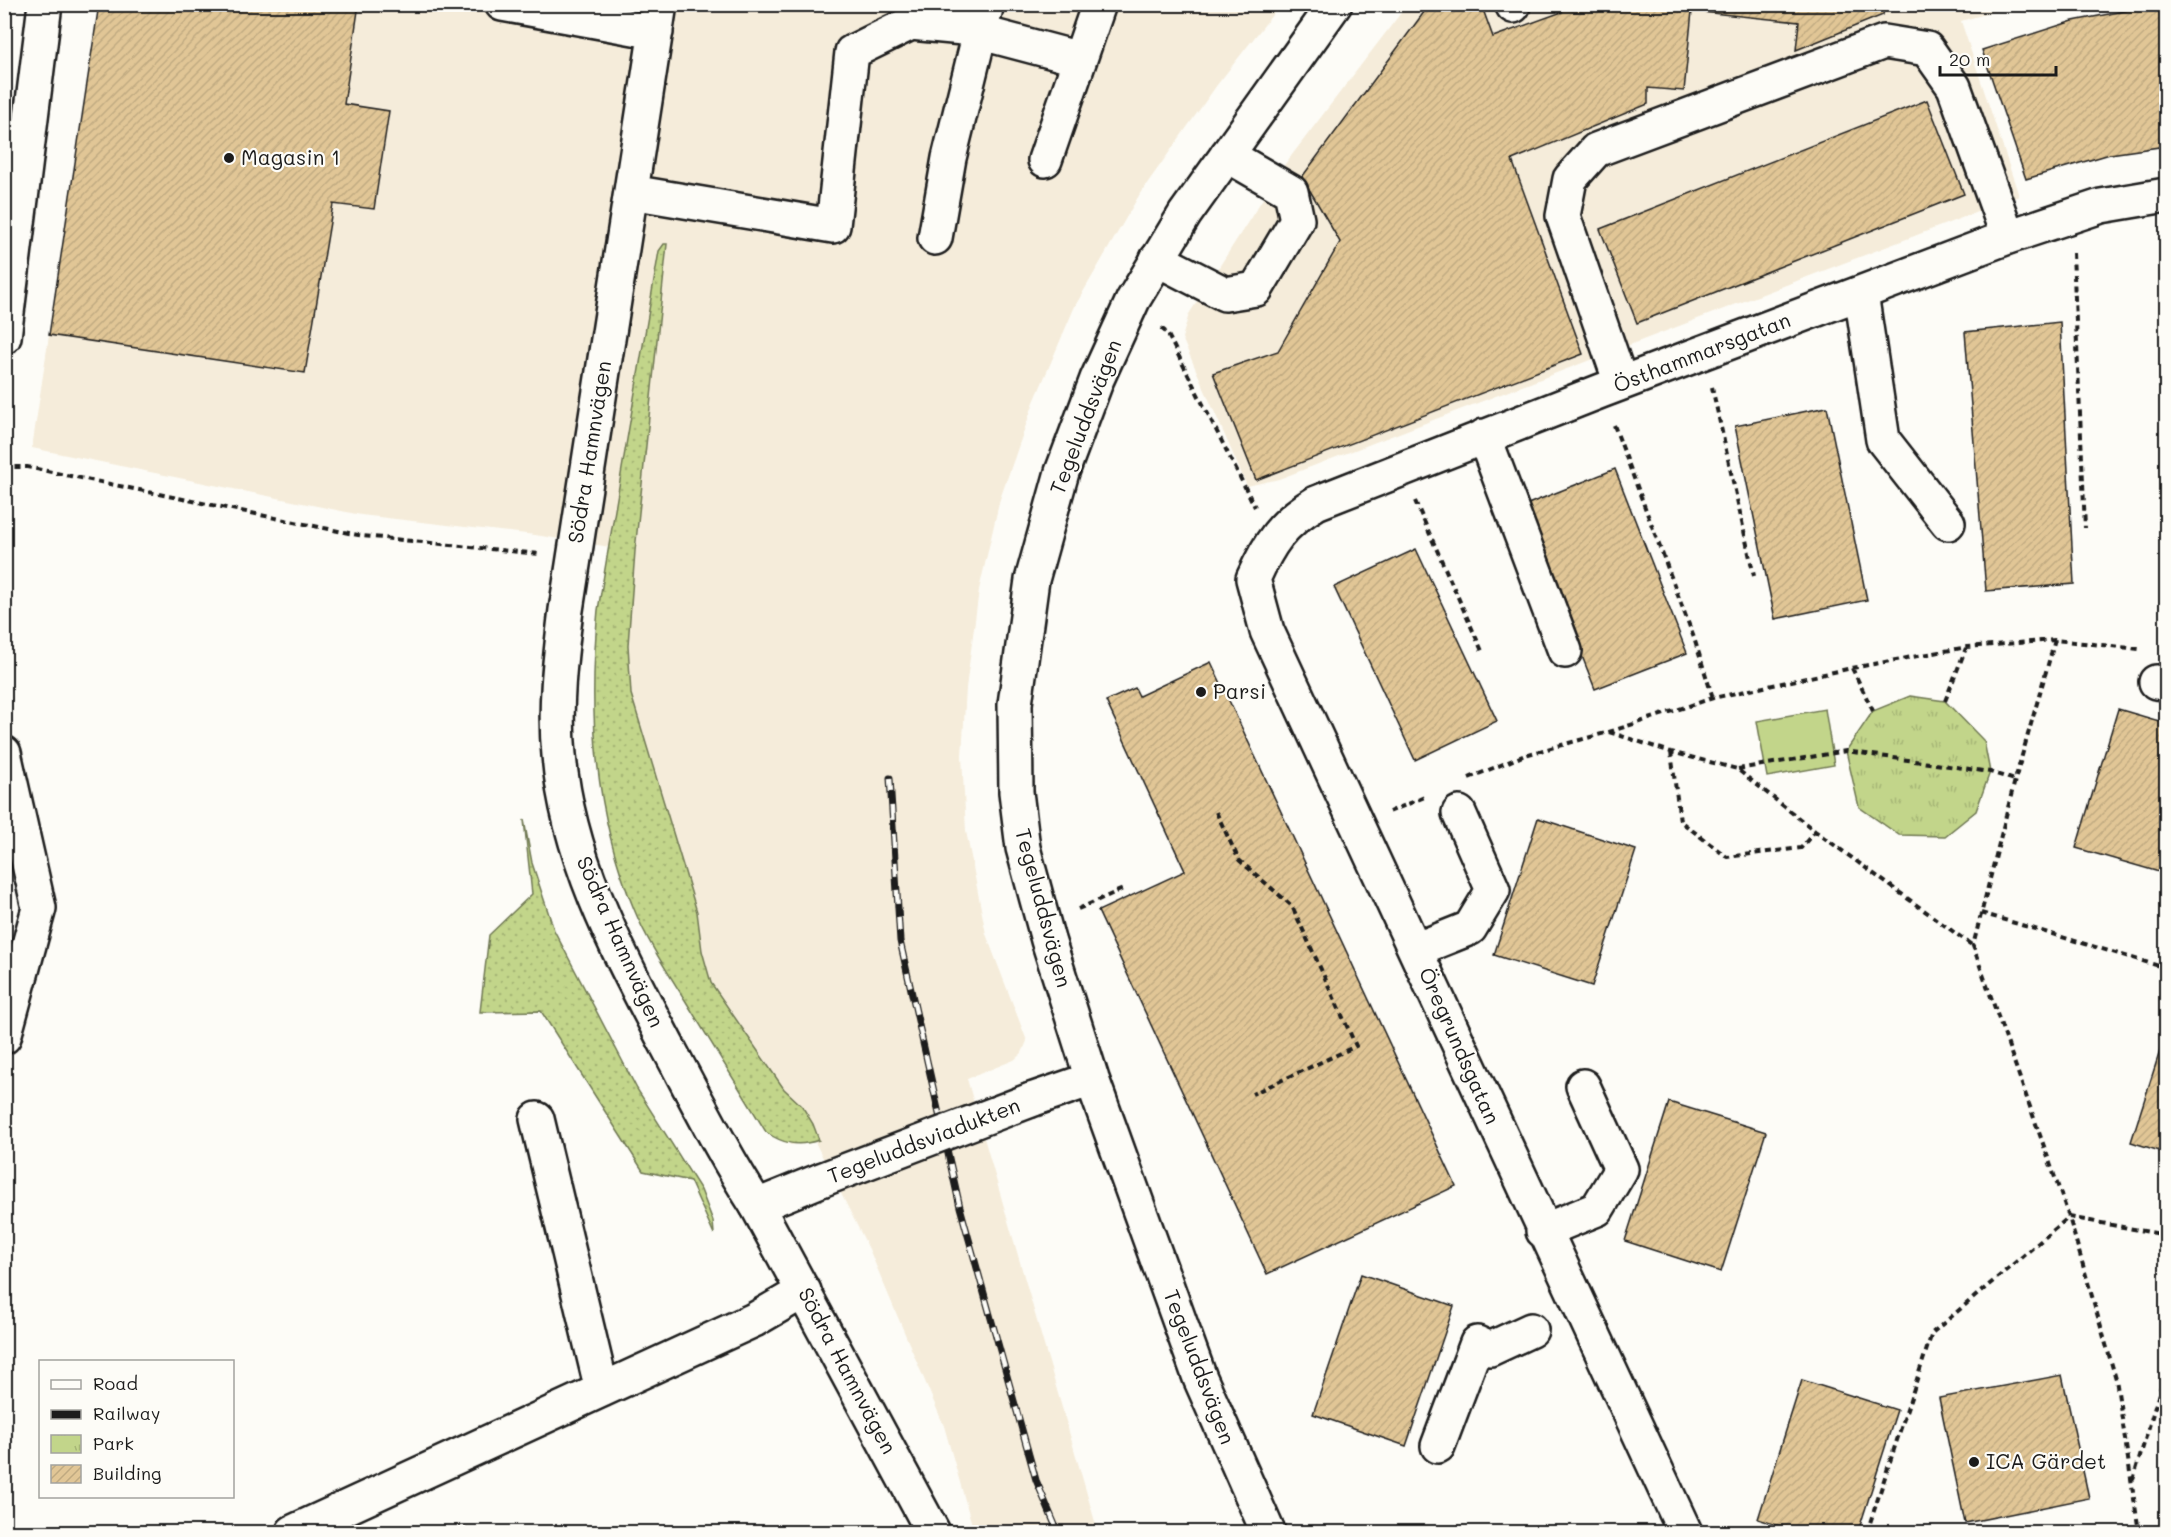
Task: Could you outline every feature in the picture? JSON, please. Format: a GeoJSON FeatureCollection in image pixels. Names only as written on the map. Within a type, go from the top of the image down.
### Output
{"type":"FeatureCollection","features":[{"type":"Feature","properties":{"kind":"street"},"geometry":{"type":"LineString","coordinates":[[4,337],[45,4]]}},
{"type":"Feature","properties":{"kind":"street"},"geometry":{"type":"LineString","coordinates":[[502,4],[658,18]]}},
{"type":"Feature","properties":{"kind":"street"},"geometry":{"type":"LineString","coordinates":[[1045,160],[1099,4]]}},
{"type":"Feature","properties":{"kind":"street","name":"Tegeluddsvägen"},"geometry":{"type":"LineString","coordinates":[[1268,1533],[1200,1378],[1092,1079],[1048,940],[1023,848],[1016,792],[1015,704],[1032,580],[1062,472],[1097,379],[1133,300],[1157,259],[1227,155],[1335,4]]}},
{"type":"Feature","properties":{"kind":"street","name":"Södra Hamnvägen"},"geometry":{"type":"LineString","coordinates":[[658,18],[573,559],[557,684],[558,755],[568,815],[586,879],[629,973],[710,1126],[804,1291],[933,1533]]}},
{"type":"Feature","properties":{"kind":"street"},"geometry":{"type":"LineString","coordinates":[[631,192],[833,226],[852,52],[911,23],[983,18],[1080,59]]}},
{"type":"Feature","properties":{"kind":"street"},"geometry":{"type":"LineString","coordinates":[[935,238],[949,159],[983,18]]}},
{"type":"Feature","properties":{"kind":"street"},"geometry":{"type":"LineString","coordinates":[[1611,387],[1563,216],[1570,179],[1596,150],[1630,137],[1884,42],[1927,50],[1954,87],[2008,237]]}},
{"type":"Feature","properties":{"kind":"street"},"geometry":{"type":"LineString","coordinates":[[1157,259],[1225,294],[1256,290],[1297,220],[1291,192],[1227,155]]}},
{"type":"Feature","properties":{"kind":"street","name":"Östhammarsgatan"},"geometry":{"type":"LineString","coordinates":[[1268,547],[1294,516],[1316,503],[1401,468],[2008,237],[2102,206],[2166,195]]}},
{"type":"Feature","properties":{"kind":"street"},"geometry":{"type":"LineString","coordinates":[[1861,293],[1883,440],[1948,523]]}},
{"type":"Feature","properties":{"kind":"street"},"geometry":{"type":"LineString","coordinates":[[1484,436],[1565,651]]}},
{"type":"Feature","properties":{"kind":"street","name":"Öregrundsgatan"},"geometry":{"type":"LineString","coordinates":[[1268,547],[1254,579],[1264,623],[1543,1231],[1685,1533]]}},
{"type":"Feature","properties":{"kind":"street"},"geometry":{"type":"LineString","coordinates":[[4,753],[39,908],[4,1037]]}},
{"type":"Feature","properties":{"kind":"street"},"geometry":{"type":"LineString","coordinates":[[1416,950],[1470,928],[1493,890],[1459,813]]}},
{"type":"Feature","properties":{"kind":"street","name":"Tegeluddsviadukten"},"geometry":{"type":"LineString","coordinates":[[757,1206],[1031,1100],[1092,1079]]}},
{"type":"Feature","properties":{"kind":"street"},"geometry":{"type":"LineString","coordinates":[[1543,1231],[1597,1209],[1621,1169],[1582,1086]]}},
{"type":"Feature","properties":{"kind":"street"},"geometry":{"type":"LineString","coordinates":[[537,1119],[602,1390]]}},
{"type":"Feature","properties":{"kind":"street"},"geometry":{"type":"LineString","coordinates":[[293,1533],[753,1320],[804,1291]]}},
{"type":"Feature","properties":{"kind":"street"},"geometry":{"type":"LineString","coordinates":[[1438,1446],[1477,1343],[1490,1349],[1531,1330]]}},
{"type":"Feature","properties":{"kind":"path"},"geometry":{"type":"LineString","coordinates":[[2071,216],[2085,528]]}},
{"type":"Feature","properties":{"kind":"path"},"geometry":{"type":"LineString","coordinates":[[1133,300],[1167,333],[1241,482],[1268,547]]}},
{"type":"Feature","properties":{"kind":"path"},"geometry":{"type":"LineString","coordinates":[[1704,352],[1754,576]]}},
{"type":"Feature","properties":{"kind":"path"},"geometry":{"type":"LineString","coordinates":[[1611,387],[1713,698]]}},
{"type":"Feature","properties":{"kind":"path"},"geometry":{"type":"LineString","coordinates":[[4,467],[27,467],[363,536],[573,559]]}},
{"type":"Feature","properties":{"kind":"path"},"geometry":{"type":"LineString","coordinates":[[1401,468],[1482,651]]}},
{"type":"Feature","properties":{"kind":"path"},"geometry":{"type":"LineString","coordinates":[[2055,640],[2015,780],[1973,946],[2068,1217],[2116,1379],[2139,1533]]}},
{"type":"Feature","properties":{"kind":"path"},"geometry":{"type":"LineString","coordinates":[[1462,782],[1525,755],[1609,732],[1713,698],[1852,668],[1967,647],[2055,640],[2144,649]]}},
{"type":"Feature","properties":{"kind":"path"},"geometry":{"type":"LineString","coordinates":[[1946,701],[1967,647]]}},
{"type":"Feature","properties":{"kind":"path"},"geometry":{"type":"LineString","coordinates":[[1852,668],[1873,711]]}},
{"type":"Feature","properties":{"kind":"path"},"geometry":{"type":"LineString","coordinates":[[1609,732],[1671,752],[1737,769],[1846,751],[1990,772],[2015,780]]}},
{"type":"Feature","properties":{"kind":"path"},"geometry":{"type":"LineString","coordinates":[[1671,752],[1680,821],[1726,857],[1801,848],[1815,831]]}},
{"type":"Feature","properties":{"kind":"path"},"geometry":{"type":"LineString","coordinates":[[1737,769],[1815,831],[1973,946]]}},
{"type":"Feature","properties":{"kind":"path"},"geometry":{"type":"LineString","coordinates":[[1357,825],[1431,795]]}},
{"type":"Feature","properties":{"kind":"path"},"geometry":{"type":"LineString","coordinates":[[1216,812],[1239,860],[1292,906],[1356,1046],[1252,1094]]}},
{"type":"Feature","properties":{"kind":"path"},"geometry":{"type":"LineString","coordinates":[[1078,909],[1123,889]]}},
{"type":"Feature","properties":{"kind":"path"},"geometry":{"type":"LineString","coordinates":[[1981,913],[2166,969]]}},
{"type":"Feature","properties":{"kind":"path"},"geometry":{"type":"LineString","coordinates":[[2068,1217],[2166,1235]]}},
{"type":"Feature","properties":{"kind":"path"},"geometry":{"type":"LineString","coordinates":[[1867,1533],[1932,1333],[2068,1217]]}},
{"type":"Feature","properties":{"kind":"path"},"geometry":{"type":"LineString","coordinates":[[2132,1484],[2166,1371]]}},
{"type":"Feature","properties":{"kind":"shaded area"},"geometry":{"type":"Polygon","coordinates":[[[99,5],[1280,5],[1217,85],[1141,192],[1075,306],[1034,402],[1000,499],[979,590],[966,688],[962,756],[966,831],[986,934],[1027,1041],[1022,1053],[1014,1060],[967,1079],[1098,1532],[974,1532],[944,1426],[869,1249],[815,1142],[791,1145],[766,1132],[689,1006],[642,736],[631,694],[628,645],[635,551],[535,535],[361,515],[32,448],[99,5]]]}},
{"type":"Feature","properties":{"kind":"shaded area"},"geometry":{"type":"Polygon","coordinates":[[[1407,5],[2017,5],[1961,21],[2019,196],[1279,479],[1247,486],[1182,338],[1189,314],[1285,164],[1407,5]]]}},
{"type":"Feature","properties":{"kind":"green space"},"geometry":{"type":"Polygon","coordinates":[[[664,244],[667,244],[635,551],[628,645],[631,694],[697,912],[702,951],[711,983],[784,1089],[802,1106],[813,1124],[819,1140],[804,1143],[785,1142],[766,1132],[658,956],[639,921],[621,873],[602,799],[594,725],[598,610],[659,251],[664,244]]]}},
{"type":"Feature","properties":{"kind":"green space"},"geometry":{"type":"Polygon","coordinates":[[[1910,696],[1945,701],[1984,741],[1990,772],[1976,811],[1945,836],[1899,835],[1859,807],[1846,751],[1873,711],[1910,696]]]}},
{"type":"Feature","properties":{"kind":"green space"},"geometry":{"type":"Polygon","coordinates":[[[1825,709],[1834,765],[1767,777],[1757,721],[1825,709]]]}},
{"type":"Feature","properties":{"kind":"green space"},"geometry":{"type":"Polygon","coordinates":[[[524,820],[532,863],[554,930],[637,1089],[701,1190],[713,1221],[714,1234],[690,1181],[643,1171],[541,1011],[480,1012],[489,935],[532,894],[524,820]]]}},
{"type":"Feature","properties":{"kind":"building","name":"Magasin 1"},"geometry":{"type":"Polygon","coordinates":[[[99,4],[359,4],[344,104],[389,111],[374,209],[333,204],[305,373],[49,335],[99,4]]]}},
{"type":"Feature","properties":{"kind":"building"},"geometry":{"type":"Polygon","coordinates":[[[1430,4],[1481,4],[1493,37],[1562,12],[1562,4],[1885,4],[1883,15],[1796,50],[1799,22],[1692,11],[1684,91],[1648,88],[1648,104],[1512,160],[1583,354],[1256,480],[1213,373],[1278,351],[1340,242],[1302,177],[1430,4]]]}},
{"type":"Feature","properties":{"kind":"building"},"geometry":{"type":"Polygon","coordinates":[[[2166,4],[2166,146],[2110,154],[2026,179],[1982,50],[2073,21],[2166,4]]]}},
{"type":"Feature","properties":{"kind":"building"},"geometry":{"type":"Polygon","coordinates":[[[1927,100],[1964,194],[1637,323],[1600,229],[1927,100]]]}},
{"type":"Feature","properties":{"kind":"building"},"geometry":{"type":"Polygon","coordinates":[[[2060,322],[2074,584],[1986,591],[1965,332],[2060,322]]]}},
{"type":"Feature","properties":{"kind":"building"},"geometry":{"type":"Polygon","coordinates":[[[1827,407],[1867,600],[1775,619],[1735,426],[1827,407]]]}},
{"type":"Feature","properties":{"kind":"building"},"geometry":{"type":"Polygon","coordinates":[[[1615,469],[1687,653],[1595,689],[1523,506],[1615,469]]]}},
{"type":"Feature","properties":{"kind":"building"},"geometry":{"type":"Polygon","coordinates":[[[1416,549],[1497,721],[1415,760],[1334,587],[1416,549]]]}},
{"type":"Feature","properties":{"kind":"building"},"geometry":{"type":"Polygon","coordinates":[[[1211,662],[1456,1186],[1267,1274],[1098,911],[1185,871],[1106,701],[1135,688],[1139,696],[1211,662]]]}},
{"type":"Feature","properties":{"kind":"building"},"geometry":{"type":"Polygon","coordinates":[[[2118,709],[2166,723],[2166,874],[2076,848],[2118,709]]]}},
{"type":"Feature","properties":{"kind":"building"},"geometry":{"type":"Polygon","coordinates":[[[1538,818],[1636,850],[1592,986],[1494,955],[1538,818]]]}},
{"type":"Feature","properties":{"kind":"building"},"geometry":{"type":"Polygon","coordinates":[[[2166,1032],[2166,1153],[2131,1142],[2166,1032]]]}},
{"type":"Feature","properties":{"kind":"building"},"geometry":{"type":"Polygon","coordinates":[[[1669,1102],[1766,1132],[1721,1272],[1625,1241],[1669,1102]]]}},
{"type":"Feature","properties":{"kind":"building"},"geometry":{"type":"Polygon","coordinates":[[[1361,1274],[1454,1306],[1406,1446],[1313,1414],[1361,1274]]]}},
{"type":"Feature","properties":{"kind":"building"},"geometry":{"type":"Polygon","coordinates":[[[2062,1375],[2089,1498],[1965,1523],[1939,1398],[2062,1375]]]}},
{"type":"Feature","properties":{"kind":"building"},"geometry":{"type":"Polygon","coordinates":[[[1802,1380],[1897,1410],[1858,1532],[1799,1532],[1758,1519],[1802,1380]]]}},
{"type":"Feature","properties":{"kind":"railway"},"geometry":{"type":"LineString","coordinates":[[890,778],[900,941],[960,1207],[1036,1480],[1058,1532]]}},
{"type":"Feature","properties":{"kind":"place","name":"Magasin 1"},"geometry":{"type":"Point","coordinates":[229,158]}},
{"type":"Feature","properties":{"kind":"place","name":"Parsi"},"geometry":{"type":"Point","coordinates":[1201,692]}},
{"type":"Feature","properties":{"kind":"place","name":"ICA Gärdet"},"geometry":{"type":"Point","coordinates":[1974,1462]}}]}
